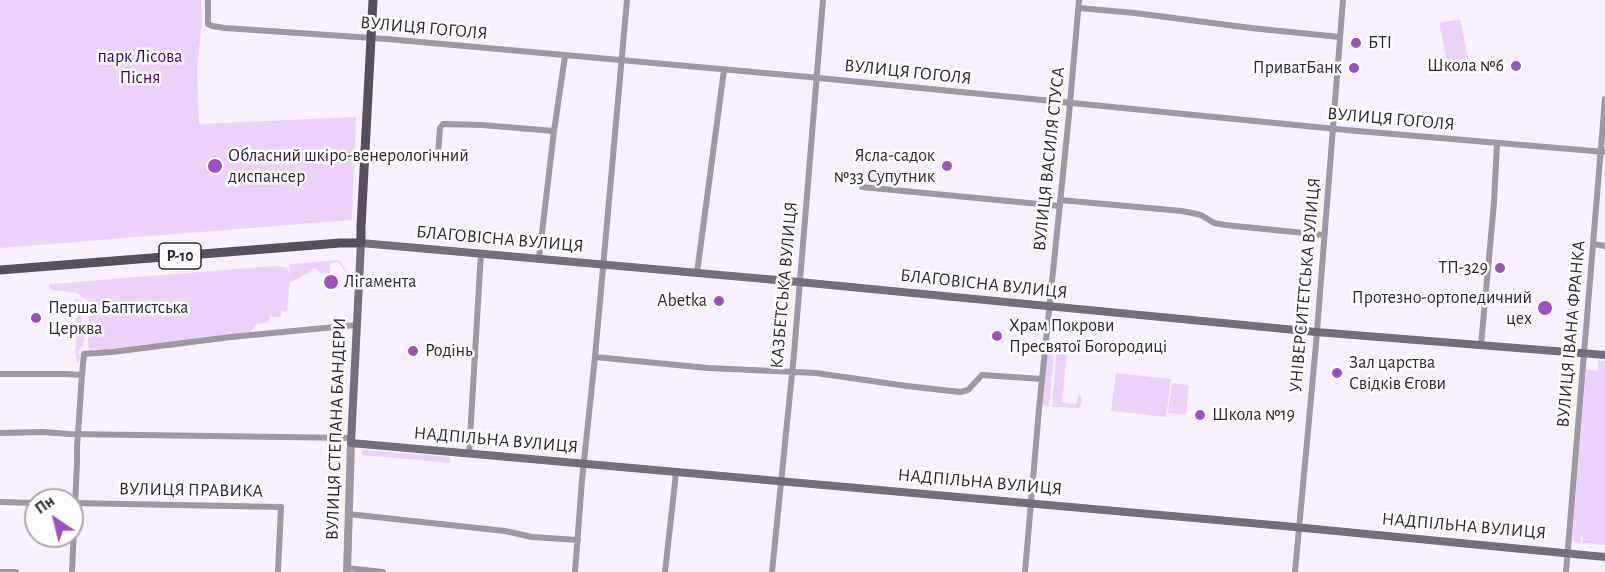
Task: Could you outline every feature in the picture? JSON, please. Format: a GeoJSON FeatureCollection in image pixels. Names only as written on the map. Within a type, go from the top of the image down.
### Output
{"type":"FeatureCollection","features":[{"type":"Feature","properties":{"kind":"main road","name":"ВУЛИЦЯ СТЕПАНА БАНДЕРИ"},"geometry":{"type":"LineString","coordinates":[[351,441],[373,0]]}},
{"type":"Feature","properties":{"kind":"main road","name":"БЛАГОВІСНА ВУЛИЦЯ"},"geometry":{"type":"LineString","coordinates":[[361,243],[799,282],[1316,332],[1605,355]]}},
{"type":"Feature","properties":{"kind":"main road","name":"Р-10"},"geometry":{"type":"LineString","coordinates":[[0,270],[361,243]]}},
{"type":"Feature","properties":{"kind":"main road","name":"НАДПІЛЬНА ВУЛИЦЯ"},"geometry":{"type":"LineString","coordinates":[[351,441],[584,465],[1605,556]]}},
{"type":"Feature","properties":{"kind":"street","name":"ВУЛИЦЯ ГОГОЛЯ"},"geometry":{"type":"LineString","coordinates":[[208,0],[208,24],[213,27],[371,37],[1333,129],[1603,152]]}},
{"type":"Feature","properties":{"kind":"street"},"geometry":{"type":"LineString","coordinates":[[575,572],[627,0]]}},
{"type":"Feature","properties":{"kind":"street","name":"КАЗБЕТСЬКА ВУЛИЦЯ"},"geometry":{"type":"LineString","coordinates":[[772,572],[792,372],[823,0]]}},
{"type":"Feature","properties":{"kind":"street","name":"ВУЛИЦЯ ВАСИЛЯ СТУСА"},"geometry":{"type":"LineString","coordinates":[[1025,572],[1079,0]]}},
{"type":"Feature","properties":{"kind":"street","name":"УНІВЕРСИТЕТСЬКА ВУЛИЦЯ"},"geometry":{"type":"LineString","coordinates":[[1295,572],[1343,0]]}},
{"type":"Feature","properties":{"kind":"street"},"geometry":{"type":"LineString","coordinates":[[1079,8],[1340,37]]}},
{"type":"Feature","properties":{"kind":"street"},"geometry":{"type":"LineString","coordinates":[[539,258],[565,56]]}},
{"type":"Feature","properties":{"kind":"street"},"geometry":{"type":"LineString","coordinates":[[697,273],[724,70]]}},
{"type":"Feature","properties":{"kind":"street","name":"ВУЛИЦЯ ІВАНА ФРАНКА"},"geometry":{"type":"LineString","coordinates":[[1566,572],[1593,244],[1603,152],[1605,99]]}},
{"type":"Feature","properties":{"kind":"street"},"geometry":{"type":"LineString","coordinates":[[438,154],[442,124],[554,131]]}},
{"type":"Feature","properties":{"kind":"street"},"geometry":{"type":"LineString","coordinates":[[1481,345],[1497,143]]}},
{"type":"Feature","properties":{"kind":"street"},"geometry":{"type":"LineString","coordinates":[[862,187],[1182,211],[1201,215],[1214,223],[1225,225],[1324,235]]}},
{"type":"Feature","properties":{"kind":"street"},"geometry":{"type":"LineString","coordinates":[[1593,244],[1605,246]]}},
{"type":"Feature","properties":{"kind":"street"},"geometry":{"type":"LineString","coordinates":[[469,454],[481,253]]}},
{"type":"Feature","properties":{"kind":"street"},"geometry":{"type":"LineString","coordinates":[[75,488],[84,354],[356,325]]}},
{"type":"Feature","properties":{"kind":"street"},"geometry":{"type":"LineString","coordinates":[[595,357],[728,369],[816,373],[964,392],[982,375],[1042,379]]}},
{"type":"Feature","properties":{"kind":"street"},"geometry":{"type":"LineString","coordinates":[[0,374],[82,375]]}},
{"type":"Feature","properties":{"kind":"street","name":"НАДПІЛЬНА ВУЛИЦЯ"},"geometry":{"type":"LineString","coordinates":[[0,433],[351,441]]}},
{"type":"Feature","properties":{"kind":"street","name":"ВУЛИЦЯ СТЕПАНА БАНДЕРИ"},"geometry":{"type":"LineString","coordinates":[[347,570],[351,441]]}},
{"type":"Feature","properties":{"kind":"street"},"geometry":{"type":"LineString","coordinates":[[665,572],[676,473]]}},
{"type":"Feature","properties":{"kind":"street"},"geometry":{"type":"LineString","coordinates":[[0,502],[24,503]]}},
{"type":"Feature","properties":{"kind":"street","name":"ВУЛИЦЯ ПРАВИКА"},"geometry":{"type":"LineString","coordinates":[[84,503],[281,507],[278,572]]}},
{"type":"Feature","properties":{"kind":"street"},"geometry":{"type":"LineString","coordinates":[[348,514],[505,531],[532,537],[578,540]]}},
{"type":"Feature","properties":{"kind":"street"},"geometry":{"type":"LineString","coordinates":[[72,572],[73,548]]}},
{"type":"Feature","properties":{"kind":"street"},"geometry":{"type":"LineString","coordinates":[[347,570],[383,572]]}},
{"type":"Feature","properties":{"kind":"street"},"geometry":{"type":"LineString","coordinates":[[0,572],[16,572]]}},
{"type":"Feature","properties":{"kind":"green space","name":"парк Лісова Пісня"},"geometry":{"type":"Polygon","coordinates":[[[0,0],[201,0],[202,21],[197,68],[199,124],[356,117],[352,220],[0,248],[0,0]]]}},
{"type":"Feature","properties":{"kind":"green space"},"geometry":{"type":"Polygon","coordinates":[[[1460,19],[1468,58],[1447,62],[1439,23],[1460,19]]]}},
{"type":"Feature","properties":{"kind":"green space"},"geometry":{"type":"Polygon","coordinates":[[[339,260],[347,274],[338,262],[330,263],[330,273],[321,273],[314,268],[308,274],[290,282],[287,312],[281,311],[281,317],[272,317],[271,313],[269,321],[256,324],[251,332],[103,350],[95,349],[90,352],[87,300],[77,293],[52,290],[49,287],[52,284],[273,266],[286,267],[290,276],[290,264],[339,260]]]}},
{"type":"Feature","properties":{"kind":"green space"},"geometry":{"type":"Polygon","coordinates":[[[77,298],[84,307],[81,319],[84,327],[84,341],[78,351],[80,357],[78,365],[75,351],[77,316],[73,302],[77,298]]]}},
{"type":"Feature","properties":{"kind":"green space"},"geometry":{"type":"Polygon","coordinates":[[[1049,348],[1054,349],[1049,407],[1042,403],[1049,348]]]}},
{"type":"Feature","properties":{"kind":"green space"},"geometry":{"type":"Polygon","coordinates":[[[1057,351],[1067,352],[1062,402],[1076,404],[1079,394],[1082,398],[1079,408],[1052,407],[1057,351]]]}},
{"type":"Feature","properties":{"kind":"green space"},"geometry":{"type":"Polygon","coordinates":[[[1598,360],[1605,361],[1605,545],[1582,543],[1583,537],[1581,536],[1580,543],[1572,541],[1586,369],[1597,371],[1598,360]]]}},
{"type":"Feature","properties":{"kind":"green space"},"geometry":{"type":"Polygon","coordinates":[[[1116,373],[1171,379],[1166,417],[1111,411],[1116,373]]]}},
{"type":"Feature","properties":{"kind":"green space"},"geometry":{"type":"Polygon","coordinates":[[[1172,383],[1189,385],[1186,415],[1168,413],[1172,383]]]}},
{"type":"Feature","properties":{"kind":"green space"},"geometry":{"type":"Polygon","coordinates":[[[362,450],[449,457],[451,463],[362,455],[362,450]]]}},
{"type":"Feature","properties":{"kind":"place","name":"БТІ"},"geometry":{"type":"Point","coordinates":[1356,43]}},
{"type":"Feature","properties":{"kind":"place","name":"Школа №6"},"geometry":{"type":"Point","coordinates":[1516,66]}},
{"type":"Feature","properties":{"kind":"place","name":"ПриватБанк"},"geometry":{"type":"Point","coordinates":[1354,68]}},
{"type":"Feature","properties":{"kind":"place","name":"Обласний шкіро-венерологічний диспансер"},"geometry":{"type":"Point","coordinates":[215,166]}},
{"type":"Feature","properties":{"kind":"place","name":"Ясла-садок №33 Супутник"},"geometry":{"type":"Point","coordinates":[947,166]}},
{"type":"Feature","properties":{"kind":"place","name":"ТП-329"},"geometry":{"type":"Point","coordinates":[1500,268]}},
{"type":"Feature","properties":{"kind":"place","name":"Лігамента"},"geometry":{"type":"Point","coordinates":[331,282]}},
{"type":"Feature","properties":{"kind":"place","name":"Abetka"},"geometry":{"type":"Point","coordinates":[719,301]}},
{"type":"Feature","properties":{"kind":"place","name":"Протезно-ортопедичний цех"},"geometry":{"type":"Point","coordinates":[1545,308]}},
{"type":"Feature","properties":{"kind":"place","name":"Перша Баптистська Церква"},"geometry":{"type":"Point","coordinates":[36,318]}},
{"type":"Feature","properties":{"kind":"place","name":"Храм Покрови Пресвятої Богородиці"},"geometry":{"type":"Point","coordinates":[997,336]}},
{"type":"Feature","properties":{"kind":"place","name":"Родінь"},"geometry":{"type":"Point","coordinates":[413,351]}},
{"type":"Feature","properties":{"kind":"place","name":"Зал царства Свідків Єгови"},"geometry":{"type":"Point","coordinates":[1337,373]}},
{"type":"Feature","properties":{"kind":"place","name":"Школа №19"},"geometry":{"type":"Point","coordinates":[1200,415]}}]}
